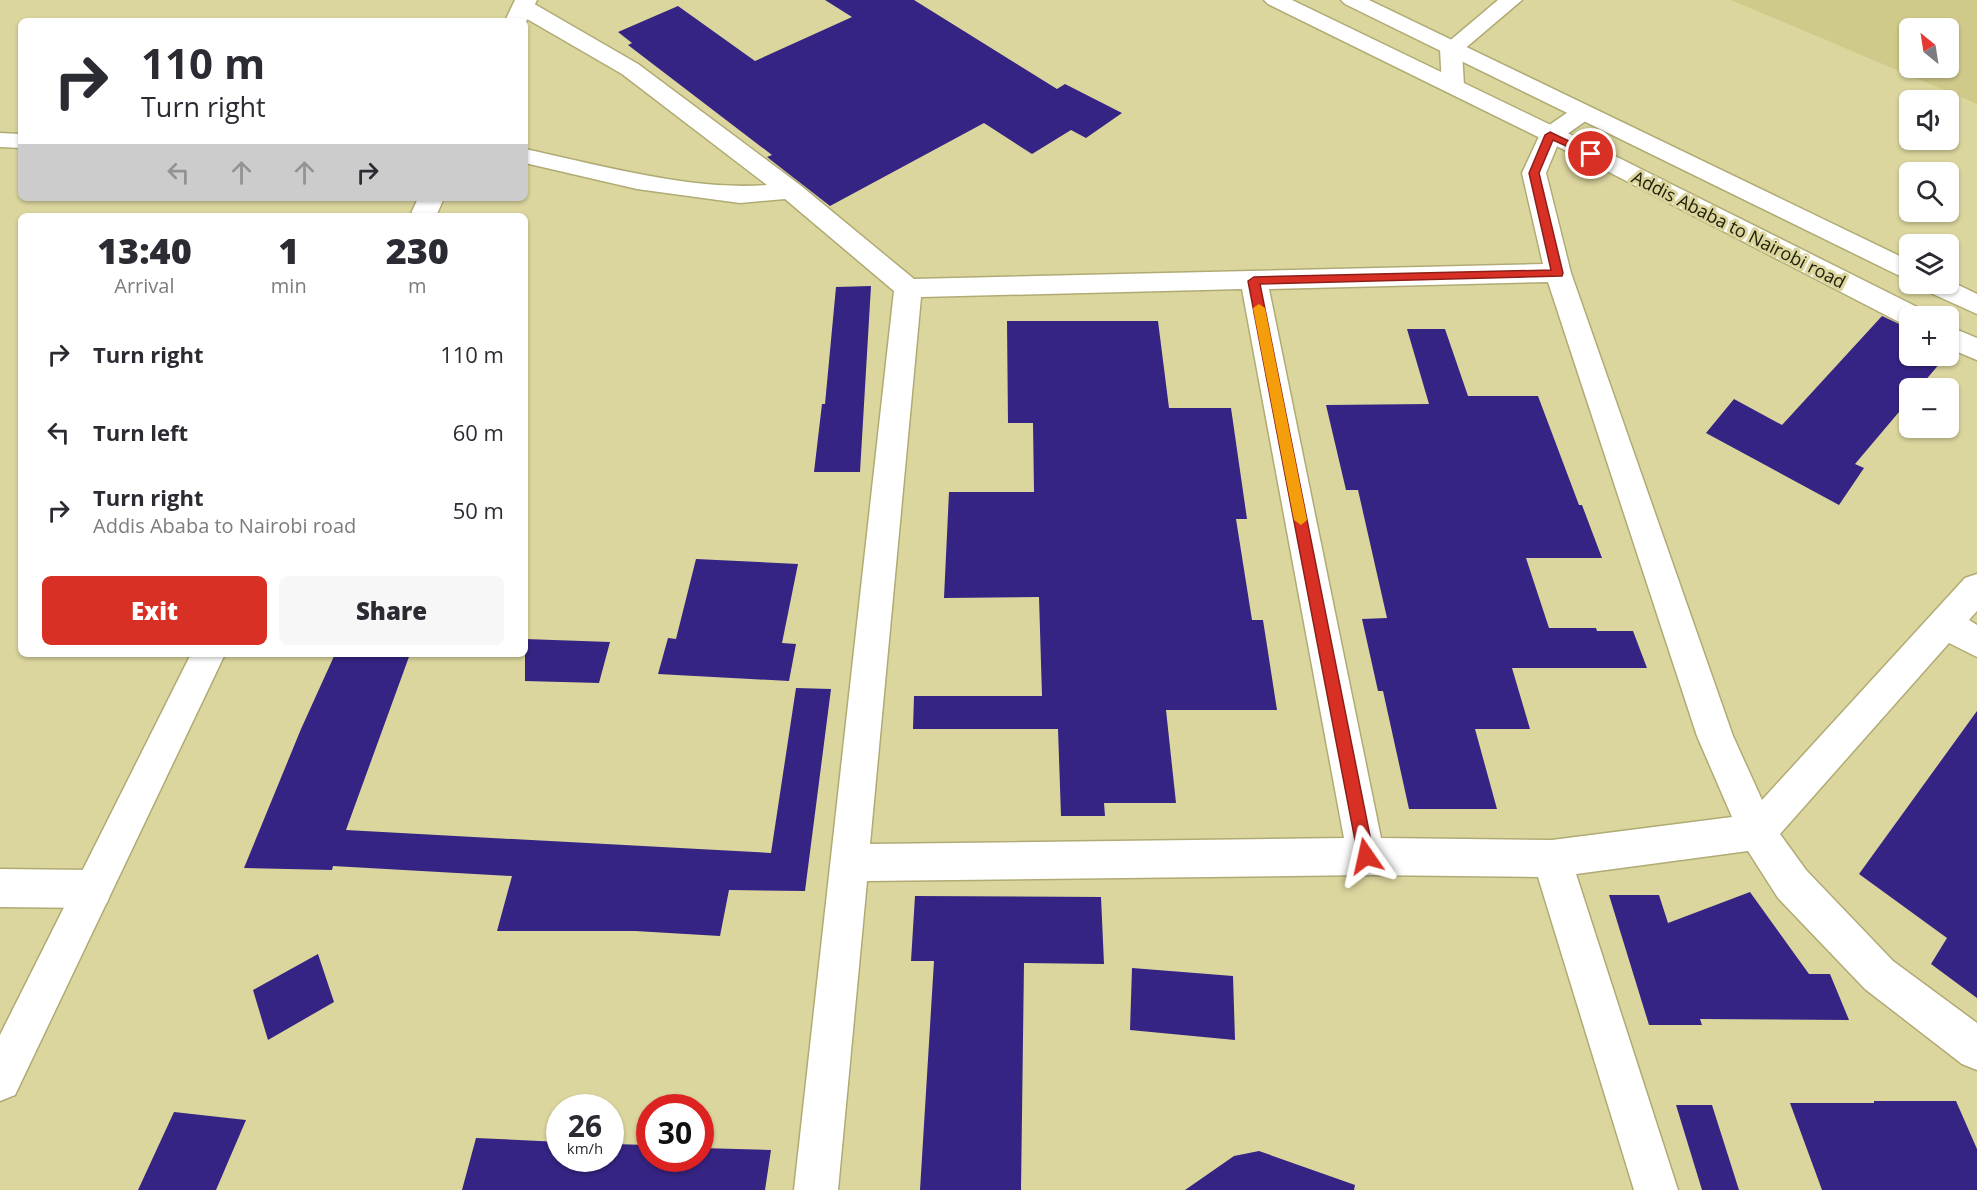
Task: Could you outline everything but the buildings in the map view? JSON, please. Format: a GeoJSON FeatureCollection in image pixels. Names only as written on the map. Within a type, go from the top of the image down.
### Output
{"type":"FeatureCollection","features":[{"type":"Feature","properties":{"kind":"main road","name":"Addis Ababa to Nairobi road"},"geometry":{"type":"LineString","coordinates":[[1275,0],[1612,164],[1899,310]]}},
{"type":"Feature","properties":{"kind":"main road","name":"Addis Ababa to Nairobi road"},"geometry":{"type":"LineString","coordinates":[[1352,0],[1899,267]]}},
{"type":"Feature","properties":{"kind":"main road"},"geometry":{"type":"LineString","coordinates":[[1453,86],[1451,49],[1511,0]]}},
{"type":"Feature","properties":{"kind":"main road"},"geometry":{"type":"LineString","coordinates":[[522,9],[630,69],[791,191],[908,288],[1558,273]]}},
{"type":"Feature","properties":{"kind":"main road"},"geometry":{"type":"LineString","coordinates":[[1582,113],[1550,135],[1534,173],[1558,273],[1715,736],[1757,832],[1792,884],[1879,975],[1977,1049]]}},
{"type":"Feature","properties":{"kind":"main road"},"geometry":{"type":"LineString","coordinates":[[0,140],[18,141]]}},
{"type":"Feature","properties":{"kind":"main road"},"geometry":{"type":"LineString","coordinates":[[528,157],[637,181],[671,186],[740,195],[791,191]]}},
{"type":"Feature","properties":{"kind":"main road"},"geometry":{"type":"LineString","coordinates":[[1254,281],[1366,856]]}},
{"type":"Feature","properties":{"kind":"main road"},"geometry":{"type":"LineString","coordinates":[[816,1190],[908,288]]}},
{"type":"Feature","properties":{"kind":"main road"},"geometry":{"type":"LineString","coordinates":[[1954,294],[1977,305]]}},
{"type":"Feature","properties":{"kind":"main road"},"geometry":{"type":"LineString","coordinates":[[1959,341],[1977,350]]}},
{"type":"Feature","properties":{"kind":"main road"},"geometry":{"type":"LineString","coordinates":[[848,863],[1366,856],[1552,859],[1757,832],[1962,633],[1977,588]]}},
{"type":"Feature","properties":{"kind":"main road"},"geometry":{"type":"LineString","coordinates":[[0,1080],[207,657]]}},
{"type":"Feature","properties":{"kind":"main road"},"geometry":{"type":"LineString","coordinates":[[1552,859],[1656,1190]]}},
{"type":"Feature","properties":{"kind":"main road"},"geometry":{"type":"LineString","coordinates":[[0,888],[93,889]]}},
{"type":"Feature","properties":{"kind":"shaded area"},"geometry":{"type":"Polygon","coordinates":[[[1731,0],[1977,0],[1977,104],[1959,96],[1959,90],[1944,90],[1916,78],[1959,78],[1959,18],[1899,18],[1899,71],[1731,0]]]}},
{"type":"Feature","properties":{"kind":"slow traffic"},"geometry":{"type":"LineString","coordinates":[[1259,308],[1301,520]]}},
{"type":"Feature","properties":{"kind":"route"},"geometry":{"type":"LineString","coordinates":[[1366,856],[1254,281],[1558,273],[1534,173],[1550,135],[1591,154]]}}]}
